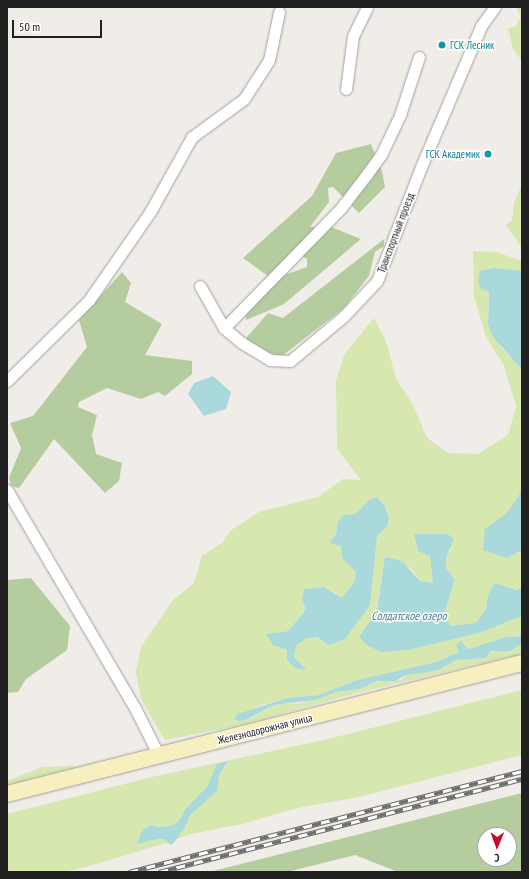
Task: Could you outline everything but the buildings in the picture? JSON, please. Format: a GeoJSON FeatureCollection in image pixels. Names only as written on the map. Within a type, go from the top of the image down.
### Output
{"type":"FeatureCollection","features":[{"type":"Feature","properties":{"kind":"main road","name":"Железнодорожная улица"},"geometry":{"type":"LineString","coordinates":[[7,794],[522,663]]}},
{"type":"Feature","properties":{"kind":"street"},"geometry":{"type":"LineString","coordinates":[[346,89],[353,36],[367,7]]}},
{"type":"Feature","properties":{"kind":"street","name":"Транспортный проезд"},"geometry":{"type":"LineString","coordinates":[[200,286],[224,328],[242,343],[270,360],[290,361],[344,316],[377,281],[421,167],[481,26],[495,7]]}},
{"type":"Feature","properties":{"kind":"street"},"geometry":{"type":"LineString","coordinates":[[7,381],[89,300],[150,212],[192,137],[244,99],[269,60],[279,12]]}},
{"type":"Feature","properties":{"kind":"street"},"geometry":{"type":"LineString","coordinates":[[224,328],[354,193],[381,155],[391,135],[419,57]]}},
{"type":"Feature","properties":{"kind":"street"},"geometry":{"type":"LineString","coordinates":[[7,490],[135,708],[159,756]]}},
{"type":"Feature","properties":{"kind":"green space"},"geometry":{"type":"Polygon","coordinates":[[[516,7],[522,7],[522,61],[513,49],[508,28],[515,27],[521,17],[516,7]]]}},
{"type":"Feature","properties":{"kind":"green space"},"geometry":{"type":"Polygon","coordinates":[[[371,144],[382,171],[385,187],[359,213],[333,187],[328,188],[329,202],[310,227],[331,227],[361,239],[284,304],[246,320],[245,312],[276,278],[307,267],[307,259],[302,256],[268,276],[243,258],[312,196],[336,153],[371,144]]]}},
{"type":"Feature","properties":{"kind":"green space"},"geometry":{"type":"Polygon","coordinates":[[[522,184],[522,248],[506,225],[512,220],[514,203],[522,184]]]}},
{"type":"Feature","properties":{"kind":"green space"},"geometry":{"type":"Polygon","coordinates":[[[384,239],[384,246],[375,252],[369,276],[344,308],[282,356],[262,351],[246,338],[268,313],[283,318],[384,239]]]}},
{"type":"Feature","properties":{"kind":"green space"},"geometry":{"type":"Polygon","coordinates":[[[473,251],[496,252],[522,261],[522,271],[489,292],[488,324],[500,346],[522,370],[522,490],[507,513],[485,529],[507,558],[522,550],[522,588],[488,595],[486,609],[476,623],[451,626],[443,616],[455,580],[446,568],[446,558],[450,551],[447,534],[414,534],[430,556],[433,583],[420,581],[411,568],[385,557],[377,611],[359,637],[482,632],[522,616],[522,636],[506,637],[467,649],[461,641],[460,652],[436,662],[357,680],[319,695],[287,698],[262,705],[252,709],[250,719],[273,705],[302,703],[336,692],[359,689],[376,681],[401,680],[406,675],[436,671],[456,660],[486,658],[491,651],[510,651],[522,644],[522,654],[357,693],[241,725],[165,740],[141,699],[136,672],[141,647],[173,600],[194,583],[202,556],[223,542],[230,531],[259,512],[318,497],[343,479],[361,480],[337,449],[336,381],[344,355],[374,318],[386,341],[396,379],[413,405],[427,438],[448,453],[478,454],[508,435],[516,406],[504,366],[486,337],[474,296],[473,251]],[[369,500],[355,514],[338,522],[336,534],[329,543],[341,546],[356,571],[353,584],[342,599],[334,592],[304,589],[302,599],[306,608],[288,631],[266,634],[287,650],[287,660],[295,668],[306,669],[294,657],[296,646],[307,638],[317,637],[329,645],[345,639],[370,604],[377,537],[387,526],[369,500]]]}},
{"type":"Feature","properties":{"kind":"green space"},"geometry":{"type":"Polygon","coordinates":[[[122,272],[131,283],[125,302],[162,324],[145,355],[192,361],[192,374],[165,396],[158,392],[141,399],[107,388],[79,402],[78,407],[97,415],[92,435],[96,454],[122,463],[119,481],[105,493],[54,439],[19,488],[11,486],[9,478],[21,448],[10,423],[33,416],[87,347],[79,320],[122,272]]]}},
{"type":"Feature","properties":{"kind":"green space"},"geometry":{"type":"Polygon","coordinates":[[[31,578],[70,626],[67,650],[26,679],[18,692],[7,693],[7,580],[31,578]]]}},
{"type":"Feature","properties":{"kind":"green space"},"geometry":{"type":"Polygon","coordinates":[[[522,690],[522,755],[359,797],[297,808],[242,824],[191,834],[174,840],[172,845],[166,843],[86,867],[62,872],[7,872],[7,814],[152,777],[332,738],[522,690]]]}},
{"type":"Feature","properties":{"kind":"green space"},"geometry":{"type":"Polygon","coordinates":[[[75,766],[77,772],[7,789],[7,781],[42,767],[75,766]]]}},
{"type":"Feature","properties":{"kind":"green space"},"geometry":{"type":"Polygon","coordinates":[[[522,793],[522,872],[398,872],[355,855],[287,872],[209,872],[522,793]]]}},
{"type":"Feature","properties":{"kind":"water"},"geometry":{"type":"Polygon","coordinates":[[[494,268],[522,271],[522,370],[493,337],[488,324],[489,292],[480,288],[478,282],[480,271],[494,268]]]}},
{"type":"Feature","properties":{"kind":"water"},"geometry":{"type":"Polygon","coordinates":[[[213,376],[231,392],[226,409],[204,416],[188,394],[194,383],[213,376]]]}},
{"type":"Feature","properties":{"kind":"water"},"geometry":{"type":"Polygon","coordinates":[[[522,490],[522,550],[507,558],[483,550],[485,529],[507,513],[522,490]]]}},
{"type":"Feature","properties":{"kind":"water"},"geometry":{"type":"Polygon","coordinates":[[[377,497],[385,507],[389,518],[387,526],[377,537],[370,605],[345,639],[329,645],[317,637],[307,638],[296,646],[294,657],[307,670],[295,668],[287,660],[287,650],[273,645],[266,634],[288,631],[306,609],[302,599],[304,589],[324,587],[342,598],[353,584],[356,572],[342,558],[341,546],[329,543],[336,534],[338,522],[344,515],[355,514],[369,500],[377,497]]]}},
{"type":"Feature","properties":{"kind":"water","name":"Солдатское озеро"},"geometry":{"type":"Polygon","coordinates":[[[414,534],[447,534],[454,538],[446,558],[446,568],[455,580],[443,616],[451,626],[476,623],[486,609],[488,595],[495,583],[516,590],[522,588],[522,616],[482,632],[408,650],[381,652],[367,645],[359,637],[377,611],[385,557],[402,561],[420,581],[433,583],[430,556],[418,551],[414,534]]]}},
{"type":"Feature","properties":{"kind":"water"},"geometry":{"type":"Polygon","coordinates":[[[522,636],[522,644],[510,651],[491,651],[486,658],[456,660],[436,671],[406,675],[395,681],[376,681],[359,689],[336,692],[315,700],[273,705],[246,720],[238,721],[234,719],[238,714],[287,698],[319,695],[357,680],[436,662],[459,652],[456,645],[461,641],[468,649],[506,637],[522,636]]]}},
{"type":"Feature","properties":{"kind":"water"},"geometry":{"type":"Polygon","coordinates":[[[228,761],[219,775],[217,791],[190,815],[184,829],[172,845],[164,839],[157,839],[137,844],[143,829],[151,825],[158,827],[172,826],[179,821],[185,810],[207,787],[217,764],[228,761]]]}},
{"type":"Feature","properties":{"kind":"railway"},"geometry":{"type":"LineString","coordinates":[[129,872],[522,771]]}},
{"type":"Feature","properties":{"kind":"railway"},"geometry":{"type":"LineString","coordinates":[[159,872],[522,779]]}},
{"type":"Feature","properties":{"kind":"place","name":"ГСК Лесник"},"geometry":{"type":"Point","coordinates":[442,45]}},
{"type":"Feature","properties":{"kind":"place","name":"ГСК Академик"},"geometry":{"type":"Point","coordinates":[488,154]}}]}
